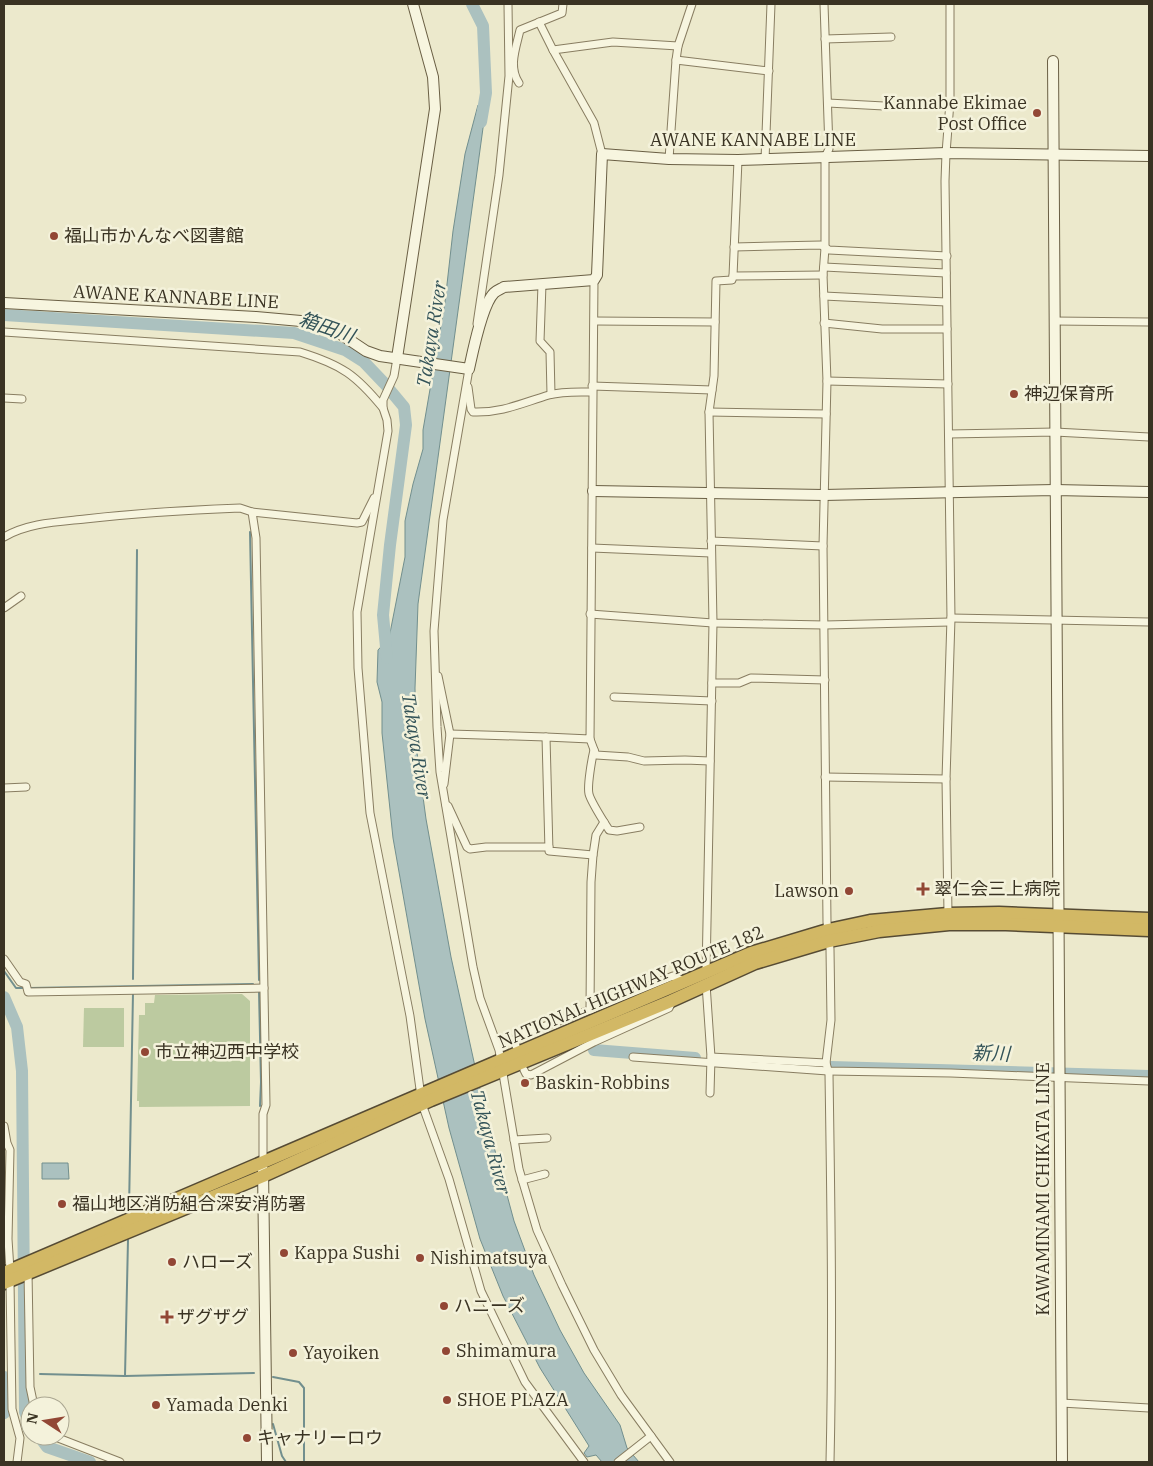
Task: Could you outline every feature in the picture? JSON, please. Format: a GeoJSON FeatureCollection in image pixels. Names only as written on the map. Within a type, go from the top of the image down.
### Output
{"type":"FeatureCollection","features":[{"type":"Feature","properties":{"kind":"highway","name":"NATIONAL HIGHWAY ROUTE 182"},"geometry":{"type":"LineString","coordinates":[[498,1067],[684,982],[706,978],[755,963],[870,921],[948,914],[1000,913],[1149,930]]}},
{"type":"Feature","properties":{"kind":"highway","name":"NATIONAL HIGHWAY ROUTE 182"},"geometry":{"type":"LineString","coordinates":[[828,936],[949,924],[1149,919]]}},
{"type":"Feature","properties":{"kind":"highway","name":"NATIONAL HIGHWAY ROUTE 182"},"geometry":{"type":"LineString","coordinates":[[27,1269],[263,1161],[498,1067],[671,1001],[706,978]]}},
{"type":"Feature","properties":{"kind":"highway","name":"NATIONAL HIGHWAY ROUTE 182"},"geometry":{"type":"LineString","coordinates":[[8,1276],[263,1176],[426,1097]]}},
{"type":"Feature","properties":{"kind":"street"},"geometry":{"type":"LineString","coordinates":[[383,404],[400,358],[435,109],[433,77],[413,4]]}},
{"type":"Feature","properties":{"kind":"street"},"geometry":{"type":"LineString","coordinates":[[477,334],[477,318],[499,174],[509,76],[508,4]]}},
{"type":"Feature","properties":{"kind":"street"},"geometry":{"type":"LineString","coordinates":[[519,83],[514,76],[513,66],[520,30],[562,13],[563,4]]}},
{"type":"Feature","properties":{"kind":"street"},"geometry":{"type":"LineString","coordinates":[[669,159],[678,46],[692,4]]}},
{"type":"Feature","properties":{"kind":"street"},"geometry":{"type":"LineString","coordinates":[[766,160],[771,4]]}},
{"type":"Feature","properties":{"kind":"street"},"geometry":{"type":"LineString","coordinates":[[824,4],[829,149],[825,157],[825,248],[823,271],[827,381],[823,546],[825,777],[831,1020],[826,1063],[829,1074],[832,1254],[830,1462]]}},
{"type":"Feature","properties":{"kind":"street"},"geometry":{"type":"LineString","coordinates":[[948,914],[946,779],[950,620],[946,153],[950,102],[950,4]]}},
{"type":"Feature","properties":{"kind":"street"},"geometry":{"type":"LineString","coordinates":[[540,22],[553,50],[594,123],[602,154],[597,275],[594,280],[590,739],[596,755],[628,757],[644,761],[710,761]]}},
{"type":"Feature","properties":{"kind":"street"},"geometry":{"type":"LineString","coordinates":[[825,40],[891,37]]}},
{"type":"Feature","properties":{"kind":"street"},"geometry":{"type":"LineString","coordinates":[[553,50],[613,42],[678,46]]}},
{"type":"Feature","properties":{"kind":"street"},"geometry":{"type":"LineString","coordinates":[[676,60],[768,71]]}},
{"type":"Feature","properties":{"kind":"street","name":"KAWAMINAMI CHIKATA LINE"},"geometry":{"type":"LineString","coordinates":[[1053,61],[1062,1462]]}},
{"type":"Feature","properties":{"kind":"street"},"geometry":{"type":"LineString","coordinates":[[828,103],[884,106]]}},
{"type":"Feature","properties":{"kind":"street","name":"AWANE KANNABE LINE"},"geometry":{"type":"LineString","coordinates":[[602,154],[669,159],[738,160],[946,153],[1149,156]]}},
{"type":"Feature","properties":{"kind":"street"},"geometry":{"type":"LineString","coordinates":[[710,1093],[711,1060],[706,978],[713,623],[710,412],[716,281],[732,280],[733,276],[738,160]]}},
{"type":"Feature","properties":{"kind":"street"},"geometry":{"type":"LineString","coordinates":[[734,247],[821,245],[829,250],[947,256]]}},
{"type":"Feature","properties":{"kind":"street"},"geometry":{"type":"LineString","coordinates":[[733,276],[823,271],[946,273]]}},
{"type":"Feature","properties":{"kind":"street"},"geometry":{"type":"LineString","coordinates":[[594,280],[504,287],[495,292],[489,301],[477,334],[468,368],[443,520],[435,604],[436,727],[442,786],[473,967],[498,1067],[522,1180],[537,1230],[594,1350],[648,1438],[670,1462]]}},
{"type":"Feature","properties":{"kind":"street"},"geometry":{"type":"LineString","coordinates":[[542,284],[540,341],[550,352],[551,394]]}},
{"type":"Feature","properties":{"kind":"street"},"geometry":{"type":"LineString","coordinates":[[824,296],[946,302]]}},
{"type":"Feature","properties":{"kind":"street","name":"AWANE KANNABE LINE"},"geometry":{"type":"LineString","coordinates":[[4,303],[256,317],[312,322],[333,329],[366,351],[380,356],[468,368]]}},
{"type":"Feature","properties":{"kind":"street"},"geometry":{"type":"LineString","coordinates":[[595,320],[715,322]]}},
{"type":"Feature","properties":{"kind":"street"},"geometry":{"type":"LineString","coordinates":[[1054,321],[1149,322]]}},
{"type":"Feature","properties":{"kind":"street"},"geometry":{"type":"LineString","coordinates":[[824,323],[882,329],[947,330]]}},
{"type":"Feature","properties":{"kind":"street"},"geometry":{"type":"LineString","coordinates":[[4,332],[300,352],[322,359],[348,372],[383,404],[388,432],[375,496],[357,612],[358,668],[370,813],[426,1097],[482,1291],[525,1382],[584,1462]]}},
{"type":"Feature","properties":{"kind":"street"},"geometry":{"type":"LineString","coordinates":[[467,381],[473,412],[490,412],[518,406],[551,394],[592,389],[712,390]]}},
{"type":"Feature","properties":{"kind":"street"},"geometry":{"type":"LineString","coordinates":[[827,381],[948,384]]}},
{"type":"Feature","properties":{"kind":"street"},"geometry":{"type":"LineString","coordinates":[[4,398],[22,399]]}},
{"type":"Feature","properties":{"kind":"street"},"geometry":{"type":"LineString","coordinates":[[710,412],[826,414]]}},
{"type":"Feature","properties":{"kind":"street"},"geometry":{"type":"LineString","coordinates":[[949,434],[1055,432],[1149,437]]}},
{"type":"Feature","properties":{"kind":"street"},"geometry":{"type":"LineString","coordinates":[[593,491],[824,495],[1055,490],[1149,492]]}},
{"type":"Feature","properties":{"kind":"street"},"geometry":{"type":"LineString","coordinates":[[4,537],[40,524],[138,512],[240,508],[252,512],[357,523],[362,522],[375,496]]}},
{"type":"Feature","properties":{"kind":"street"},"geometry":{"type":"LineString","coordinates":[[252,512],[256,538],[266,1106],[263,1114],[263,1176],[267,1462]]}},
{"type":"Feature","properties":{"kind":"street"},"geometry":{"type":"LineString","coordinates":[[711,542],[823,546]]}},
{"type":"Feature","properties":{"kind":"street"},"geometry":{"type":"LineString","coordinates":[[592,548],[711,553]]}},
{"type":"Feature","properties":{"kind":"street"},"geometry":{"type":"LineString","coordinates":[[4,608],[21,596]]}},
{"type":"Feature","properties":{"kind":"street"},"geometry":{"type":"LineString","coordinates":[[590,614],[713,623],[825,625],[950,620],[1149,622]]}},
{"type":"Feature","properties":{"kind":"street"},"geometry":{"type":"LineString","coordinates":[[435,667],[450,734],[444,783],[442,786]]}},
{"type":"Feature","properties":{"kind":"street"},"geometry":{"type":"LineString","coordinates":[[712,683],[739,683],[751,678],[825,680]]}},
{"type":"Feature","properties":{"kind":"street"},"geometry":{"type":"LineString","coordinates":[[614,697],[712,701]]}},
{"type":"Feature","properties":{"kind":"street"},"geometry":{"type":"LineString","coordinates":[[450,734],[590,739]]}},
{"type":"Feature","properties":{"kind":"street"},"geometry":{"type":"LineString","coordinates":[[546,737],[549,851],[593,855]]}},
{"type":"Feature","properties":{"kind":"street"},"geometry":{"type":"LineString","coordinates":[[594,750],[589,794],[604,822],[609,830],[618,831],[640,827]]}},
{"type":"Feature","properties":{"kind":"street"},"geometry":{"type":"LineString","coordinates":[[825,777],[946,779]]}},
{"type":"Feature","properties":{"kind":"street"},"geometry":{"type":"LineString","coordinates":[[4,788],[26,788]]}},
{"type":"Feature","properties":{"kind":"street"},"geometry":{"type":"LineString","coordinates":[[445,805],[448,806],[466,846],[470,849],[486,846],[549,847]]}},
{"type":"Feature","properties":{"kind":"street"},"geometry":{"type":"LineString","coordinates":[[590,1010],[593,855],[596,835],[604,822]]}},
{"type":"Feature","properties":{"kind":"street"},"geometry":{"type":"LineString","coordinates":[[4,960],[20,982],[26,984],[28,992],[264,988]]}},
{"type":"Feature","properties":{"kind":"street"},"geometry":{"type":"LineString","coordinates":[[516,1046],[515,1039],[520,1035],[590,1010],[672,976],[684,982]]}},
{"type":"Feature","properties":{"kind":"street"},"geometry":{"type":"LineString","coordinates":[[524,1070],[526,1074],[531,1075],[594,1042],[669,1008],[671,1001]]}},
{"type":"Feature","properties":{"kind":"street"},"geometry":{"type":"LineString","coordinates":[[633,1057],[826,1063]]}},
{"type":"Feature","properties":{"kind":"street"},"geometry":{"type":"LineString","coordinates":[[711,1060],[828,1071],[1059,1073],[1149,1081]]}},
{"type":"Feature","properties":{"kind":"street"},"geometry":{"type":"LineString","coordinates":[[4,1126],[10,1150],[6,1239],[12,1410],[20,1438],[17,1462]]}},
{"type":"Feature","properties":{"kind":"street"},"geometry":{"type":"LineString","coordinates":[[514,1140],[547,1138]]}},
{"type":"Feature","properties":{"kind":"street"},"geometry":{"type":"LineString","coordinates":[[522,1180],[545,1174]]}},
{"type":"Feature","properties":{"kind":"street"},"geometry":{"type":"LineString","coordinates":[[27,1269],[30,1387],[32,1396]]}},
{"type":"Feature","properties":{"kind":"street"},"geometry":{"type":"LineString","coordinates":[[1061,1403],[1149,1408]]}},
{"type":"Feature","properties":{"kind":"street"},"geometry":{"type":"LineString","coordinates":[[618,1462],[648,1438]]}},
{"type":"Feature","properties":{"kind":"street"},"geometry":{"type":"LineString","coordinates":[[70,1443],[120,1462]]}},
{"type":"Feature","properties":{"kind":"green space"},"geometry":{"type":"Polygon","coordinates":[[[242,994],[250,1001],[250,1106],[139,1107],[139,1101],[137,1101],[139,1015],[145,1015],[145,1003],[154,1003],[155,995],[242,994]]]}},
{"type":"Feature","properties":{"kind":"green space"},"geometry":{"type":"Polygon","coordinates":[[[84,1008],[124,1008],[124,1047],[83,1047],[84,1008]]]}},
{"type":"Feature","properties":{"kind":"water"},"geometry":{"type":"Polygon","coordinates":[[[478,105],[486,106],[418,604],[415,688],[416,745],[426,819],[451,957],[487,1121],[514,1221],[534,1275],[560,1330],[584,1373],[620,1425],[627,1448],[639,1462],[602,1462],[596,1455],[587,1457],[584,1453],[589,1446],[540,1368],[503,1296],[480,1239],[449,1128],[425,1019],[393,838],[382,733],[382,702],[377,682],[378,650],[389,638],[405,557],[405,521],[423,449],[423,430],[445,302],[453,231],[465,154],[478,105]]]}},
{"type":"Feature","properties":{"kind":"water"},"geometry":{"type":"Polygon","coordinates":[[[42,1163],[68,1163],[69,1179],[42,1179],[42,1163]]]}},
{"type":"Feature","properties":{"kind":"waterway","name":"Takaya River"},"geometry":{"type":"LineString","coordinates":[[472,4],[483,26],[486,93],[481,122]]}},
{"type":"Feature","properties":{"kind":"waterway","name":"箱田川"},"geometry":{"type":"LineString","coordinates":[[4,315],[294,333],[345,350],[364,362],[404,407],[406,425],[383,615],[387,658]]}},
{"type":"Feature","properties":{"kind":"waterway"},"geometry":{"type":"LineString","coordinates":[[250,532],[259,980]]}},
{"type":"Feature","properties":{"kind":"waterway"},"geometry":{"type":"LineString","coordinates":[[133,979],[137,550]]}},
{"type":"Feature","properties":{"kind":"waterway"},"geometry":{"type":"LineString","coordinates":[[4,971],[16,988],[25,988]]}},
{"type":"Feature","properties":{"kind":"waterway"},"geometry":{"type":"LineString","coordinates":[[30,988],[253,984]]}},
{"type":"Feature","properties":{"kind":"waterway"},"geometry":{"type":"LineString","coordinates":[[259,991],[260,1106]]}},
{"type":"Feature","properties":{"kind":"waterway"},"geometry":{"type":"LineString","coordinates":[[129,1209],[133,993]]}},
{"type":"Feature","properties":{"kind":"waterway"},"geometry":{"type":"LineString","coordinates":[[4,997],[17,1027],[22,1071],[25,1396]]}},
{"type":"Feature","properties":{"kind":"waterway","name":"新川"},"geometry":{"type":"LineString","coordinates":[[593,1046],[594,1050],[695,1058]]}},
{"type":"Feature","properties":{"kind":"waterway","name":"新川"},"geometry":{"type":"LineString","coordinates":[[798,1066],[824,1067]]}},
{"type":"Feature","properties":{"kind":"waterway","name":"新川"},"geometry":{"type":"LineString","coordinates":[[831,1067],[1149,1076]]}},
{"type":"Feature","properties":{"kind":"waterway"},"geometry":{"type":"LineString","coordinates":[[128,1240],[125,1376],[254,1373]]}},
{"type":"Feature","properties":{"kind":"waterway"},"geometry":{"type":"LineString","coordinates":[[40,1374],[125,1376]]}},
{"type":"Feature","properties":{"kind":"waterway"},"geometry":{"type":"LineString","coordinates":[[4,1377],[6,1405],[4,1413]]}},
{"type":"Feature","properties":{"kind":"waterway"},"geometry":{"type":"LineString","coordinates":[[273,1377],[299,1382],[304,1388],[304,1462]]}},
{"type":"Feature","properties":{"kind":"waterway"},"geometry":{"type":"LineString","coordinates":[[273,1424],[282,1456],[286,1462]]}},
{"type":"Feature","properties":{"kind":"waterway"},"geometry":{"type":"LineString","coordinates":[[46,1446],[90,1462]]}},
{"type":"Feature","properties":{"kind":"railway"},"geometry":{"type":"LineString","coordinates":[[1144,4],[1149,4]]}},
{"type":"Feature","properties":{"kind":"place","name":"Kannabe Ekimae Post Office"},"geometry":{"type":"Point","coordinates":[1037,113]}},
{"type":"Feature","properties":{"kind":"place","name":"福山市かんなべ図書館"},"geometry":{"type":"Point","coordinates":[54,236]}},
{"type":"Feature","properties":{"kind":"place","name":"神辺保育所"},"geometry":{"type":"Point","coordinates":[1014,394]}},
{"type":"Feature","properties":{"kind":"place","name":"翠仁会三上病院"},"geometry":{"type":"Point","coordinates":[923,889]}},
{"type":"Feature","properties":{"kind":"place","name":"Lawson"},"geometry":{"type":"Point","coordinates":[849,891]}},
{"type":"Feature","properties":{"kind":"place","name":"市立神辺西中学校"},"geometry":{"type":"Point","coordinates":[145,1052]}},
{"type":"Feature","properties":{"kind":"place","name":"Baskin-Robbins"},"geometry":{"type":"Point","coordinates":[525,1083]}},
{"type":"Feature","properties":{"kind":"place","name":"福山地区消防組合深安消防署"},"geometry":{"type":"Point","coordinates":[62,1204]}},
{"type":"Feature","properties":{"kind":"place","name":"Kappa Sushi"},"geometry":{"type":"Point","coordinates":[284,1253]}},
{"type":"Feature","properties":{"kind":"place","name":"Nishimatsuya"},"geometry":{"type":"Point","coordinates":[420,1258]}},
{"type":"Feature","properties":{"kind":"place","name":"ハローズ"},"geometry":{"type":"Point","coordinates":[172,1262]}},
{"type":"Feature","properties":{"kind":"place","name":"ハニーズ"},"geometry":{"type":"Point","coordinates":[444,1306]}},
{"type":"Feature","properties":{"kind":"place","name":"ザグザグ"},"geometry":{"type":"Point","coordinates":[167,1317]}},
{"type":"Feature","properties":{"kind":"place","name":"Shimamura"},"geometry":{"type":"Point","coordinates":[446,1351]}},
{"type":"Feature","properties":{"kind":"place","name":"Yayoiken"},"geometry":{"type":"Point","coordinates":[293,1353]}},
{"type":"Feature","properties":{"kind":"place","name":"SHOE PLAZA"},"geometry":{"type":"Point","coordinates":[447,1400]}},
{"type":"Feature","properties":{"kind":"place","name":"Yamada Denki"},"geometry":{"type":"Point","coordinates":[156,1405]}},
{"type":"Feature","properties":{"kind":"place","name":"キャナリーロウ"},"geometry":{"type":"Point","coordinates":[247,1438]}}]}
